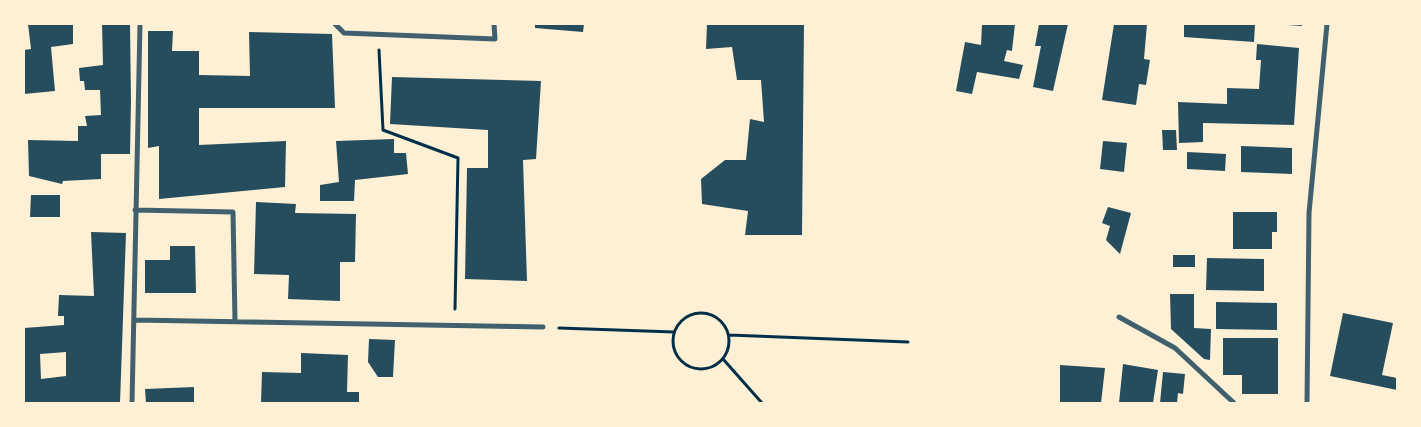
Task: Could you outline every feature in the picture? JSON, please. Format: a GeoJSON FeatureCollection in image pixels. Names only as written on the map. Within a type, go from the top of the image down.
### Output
{"type":"FeatureCollection","features":[{"type":"Feature","properties":{"kind":"street"},"geometry":{"type":"LineString","coordinates":[[132,403],[140,24]]}},
{"type":"Feature","properties":{"kind":"street"},"geometry":{"type":"LineString","coordinates":[[335,24],[344,34],[495,39],[494,24]]}},
{"type":"Feature","properties":{"kind":"street"},"geometry":{"type":"LineString","coordinates":[[1307,403],[1309,213],[1327,24]]}},
{"type":"Feature","properties":{"kind":"street"},"geometry":{"type":"LineString","coordinates":[[136,210],[233,212],[235,321]]}},
{"type":"Feature","properties":{"kind":"street"},"geometry":{"type":"LineString","coordinates":[[1118,317],[1175,348],[1234,403]]}},
{"type":"Feature","properties":{"kind":"street"},"geometry":{"type":"LineString","coordinates":[[134,320],[543,327]]}},
{"type":"Feature","properties":{"kind":"path"},"geometry":{"type":"LineString","coordinates":[[378,35],[383,130],[458,158],[454,326]]}},
{"type":"Feature","properties":{"kind":"path"},"geometry":{"type":"LineString","coordinates":[[698,313],[710,314],[725,326],[729,335],[728,351],[723,359],[715,366],[706,369],[696,369],[687,366],[679,359],[675,352],[674,332],[681,321],[688,316],[698,313]]}},
{"type":"Feature","properties":{"kind":"path"},"geometry":{"type":"LineString","coordinates":[[543,327],[674,332]]}},
{"type":"Feature","properties":{"kind":"path"},"geometry":{"type":"LineString","coordinates":[[729,335],[908,342]]}},
{"type":"Feature","properties":{"kind":"path"},"geometry":{"type":"LineString","coordinates":[[723,359],[762,403]]}},
{"type":"Feature","properties":{"kind":"building"},"geometry":{"type":"Polygon","coordinates":[[[28,24],[73,24],[73,44],[51,47],[55,91],[24,94],[24,50],[31,49],[28,24]]]}},
{"type":"Feature","properties":{"kind":"building"},"geometry":{"type":"Polygon","coordinates":[[[102,24],[130,24],[130,154],[101,154],[101,179],[63,181],[62,184],[29,176],[28,140],[78,141],[78,126],[87,126],[85,116],[101,115],[100,90],[85,90],[84,81],[80,81],[79,68],[103,65],[102,24]]]}},
{"type":"Feature","properties":{"kind":"building"},"geometry":{"type":"Polygon","coordinates":[[[535,24],[584,24],[583,32],[535,28],[535,24]]]}},
{"type":"Feature","properties":{"kind":"building"},"geometry":{"type":"Polygon","coordinates":[[[707,24],[804,24],[802,235],[745,235],[748,211],[702,204],[701,179],[725,160],[746,160],[750,119],[764,122],[761,80],[737,80],[732,47],[706,49],[707,24]]]}},
{"type":"Feature","properties":{"kind":"building"},"geometry":{"type":"Polygon","coordinates":[[[982,24],[1015,24],[1012,51],[1007,50],[1004,61],[1023,65],[1019,79],[977,72],[972,94],[956,91],[965,42],[981,45],[982,24]]]}},
{"type":"Feature","properties":{"kind":"building"},"geometry":{"type":"Polygon","coordinates":[[[1039,24],[1068,24],[1053,91],[1033,87],[1041,46],[1035,46],[1039,24]]]}},
{"type":"Feature","properties":{"kind":"building"},"geometry":{"type":"Polygon","coordinates":[[[1114,24],[1147,24],[1144,59],[1150,60],[1146,85],[1139,84],[1136,105],[1102,100],[1114,24]]]}},
{"type":"Feature","properties":{"kind":"building"},"geometry":{"type":"Polygon","coordinates":[[[1184,24],[1255,24],[1254,42],[1184,37],[1184,24]]]}},
{"type":"Feature","properties":{"kind":"building"},"geometry":{"type":"Polygon","coordinates":[[[1302,24],[1302,26],[1287,25],[1302,24]]]}},
{"type":"Feature","properties":{"kind":"building"},"geometry":{"type":"Polygon","coordinates":[[[148,31],[173,31],[172,51],[199,51],[199,75],[250,76],[249,32],[332,34],[335,108],[199,108],[199,145],[286,141],[285,187],[159,199],[159,146],[148,148],[148,31]]]}},
{"type":"Feature","properties":{"kind":"building"},"geometry":{"type":"Polygon","coordinates":[[[1257,44],[1299,48],[1294,125],[1203,123],[1203,142],[1179,143],[1178,102],[1227,104],[1227,88],[1259,89],[1261,60],[1256,60],[1257,44]]]}},
{"type":"Feature","properties":{"kind":"building"},"geometry":{"type":"Polygon","coordinates":[[[392,77],[541,81],[536,159],[523,160],[527,281],[465,279],[467,168],[488,168],[488,130],[390,124],[392,77]]]}},
{"type":"Feature","properties":{"kind":"building"},"geometry":{"type":"Polygon","coordinates":[[[1162,130],[1176,130],[1177,150],[1163,150],[1162,130]]]}},
{"type":"Feature","properties":{"kind":"building"},"geometry":{"type":"Polygon","coordinates":[[[394,139],[394,153],[406,153],[408,174],[355,180],[354,201],[320,201],[320,185],[339,182],[336,141],[394,139]]]}},
{"type":"Feature","properties":{"kind":"building"},"geometry":{"type":"Polygon","coordinates":[[[1103,141],[1127,143],[1124,172],[1100,169],[1103,141]]]}},
{"type":"Feature","properties":{"kind":"building"},"geometry":{"type":"Polygon","coordinates":[[[1241,146],[1292,148],[1292,174],[1241,172],[1241,146]]]}},
{"type":"Feature","properties":{"kind":"building"},"geometry":{"type":"Polygon","coordinates":[[[1187,152],[1226,154],[1225,171],[1187,169],[1187,152]]]}},
{"type":"Feature","properties":{"kind":"building"},"geometry":{"type":"Polygon","coordinates":[[[31,195],[60,195],[60,217],[30,217],[31,195]]]}},
{"type":"Feature","properties":{"kind":"building"},"geometry":{"type":"Polygon","coordinates":[[[256,202],[296,204],[295,213],[356,214],[355,262],[340,262],[340,301],[288,299],[289,275],[254,274],[256,202]]]}},
{"type":"Feature","properties":{"kind":"building"},"geometry":{"type":"Polygon","coordinates":[[[1108,207],[1131,213],[1120,254],[1106,240],[1110,226],[1102,223],[1108,207]]]}},
{"type":"Feature","properties":{"kind":"building"},"geometry":{"type":"Polygon","coordinates":[[[1233,212],[1277,212],[1277,232],[1272,232],[1272,249],[1233,249],[1233,212]]]}},
{"type":"Feature","properties":{"kind":"building"},"geometry":{"type":"Polygon","coordinates":[[[91,232],[126,233],[120,403],[24,403],[24,328],[64,325],[64,316],[58,316],[59,295],[94,296],[91,232]],[[66,352],[40,354],[41,379],[66,376],[66,352]]]}},
{"type":"Feature","properties":{"kind":"building"},"geometry":{"type":"Polygon","coordinates":[[[170,246],[195,246],[196,293],[145,293],[145,260],[170,260],[170,246]]]}},
{"type":"Feature","properties":{"kind":"building"},"geometry":{"type":"Polygon","coordinates":[[[1173,255],[1195,255],[1195,267],[1173,267],[1173,255]]]}},
{"type":"Feature","properties":{"kind":"building"},"geometry":{"type":"Polygon","coordinates":[[[1207,258],[1264,259],[1264,291],[1206,290],[1207,258]]]}},
{"type":"Feature","properties":{"kind":"building"},"geometry":{"type":"Polygon","coordinates":[[[1170,294],[1194,294],[1194,328],[1211,329],[1210,360],[1204,359],[1171,329],[1170,294]]]}},
{"type":"Feature","properties":{"kind":"building"},"geometry":{"type":"Polygon","coordinates":[[[1216,302],[1277,303],[1277,330],[1216,329],[1216,302]]]}},
{"type":"Feature","properties":{"kind":"building"},"geometry":{"type":"Polygon","coordinates":[[[1343,313],[1393,323],[1382,375],[1397,378],[1397,390],[1330,376],[1343,313]]]}},
{"type":"Feature","properties":{"kind":"building"},"geometry":{"type":"Polygon","coordinates":[[[1223,338],[1278,338],[1278,394],[1242,394],[1242,375],[1223,375],[1223,338]]]}},
{"type":"Feature","properties":{"kind":"building"},"geometry":{"type":"Polygon","coordinates":[[[369,339],[395,340],[393,377],[378,377],[368,362],[369,339]]]}},
{"type":"Feature","properties":{"kind":"building"},"geometry":{"type":"Polygon","coordinates":[[[301,353],[348,355],[347,392],[359,392],[359,403],[261,403],[262,372],[301,373],[301,353]]]}},
{"type":"Feature","properties":{"kind":"building"},"geometry":{"type":"Polygon","coordinates":[[[1123,364],[1158,370],[1153,403],[1119,403],[1123,364]]]}},
{"type":"Feature","properties":{"kind":"building"},"geometry":{"type":"Polygon","coordinates":[[[1060,365],[1105,368],[1101,403],[1060,403],[1060,365]]]}},
{"type":"Feature","properties":{"kind":"building"},"geometry":{"type":"Polygon","coordinates":[[[1163,372],[1185,374],[1183,394],[1178,393],[1177,403],[1160,403],[1163,372]]]}},
{"type":"Feature","properties":{"kind":"building"},"geometry":{"type":"Polygon","coordinates":[[[194,387],[194,403],[146,403],[145,389],[194,387]]]}}]}
